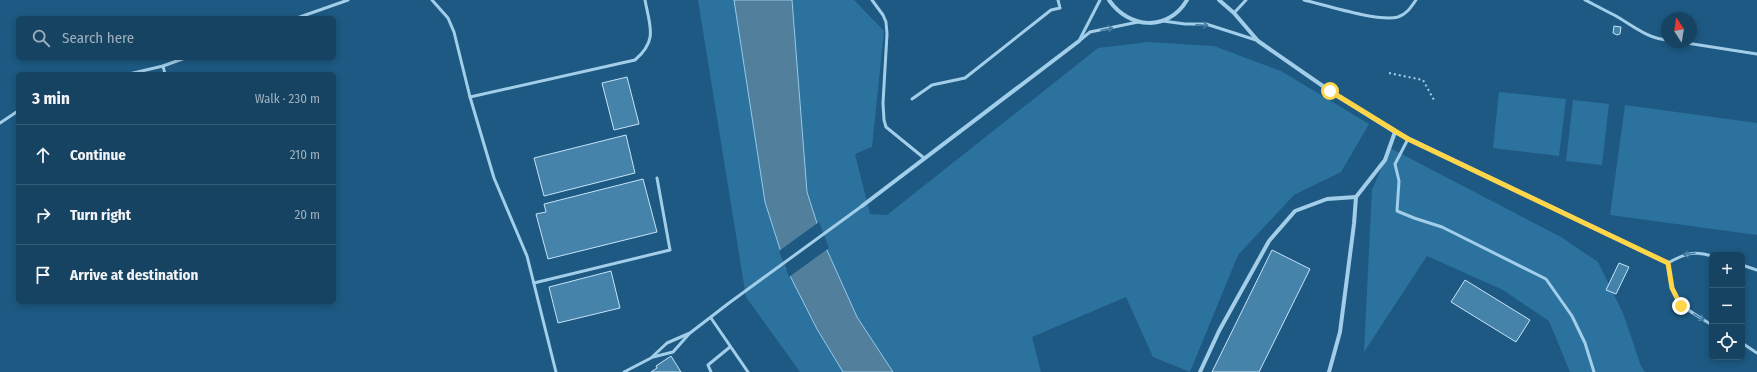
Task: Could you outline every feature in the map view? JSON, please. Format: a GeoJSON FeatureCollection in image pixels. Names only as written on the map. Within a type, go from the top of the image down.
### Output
{"type":"FeatureCollection","features":[{"type":"Feature","properties":{"kind":"street"},"geometry":{"type":"LineString","coordinates":[[1109,0],[1117,10],[1127,18],[1138,22],[1151,23],[1163,21],[1174,15],[1183,6],[1186,0]]}},
{"type":"Feature","properties":{"kind":"street"},"geometry":{"type":"LineString","coordinates":[[1220,0],[1234,13],[1258,41],[1330,91],[1395,132],[1668,263]]}},
{"type":"Feature","properties":{"kind":"street"},"geometry":{"type":"LineString","coordinates":[[862,206],[1079,41]]}},
{"type":"Feature","properties":{"kind":"street"},"geometry":{"type":"LineString","coordinates":[[1329,372],[1340,332],[1356,197],[1385,160],[1395,132]]}},
{"type":"Feature","properties":{"kind":"street"},"geometry":{"type":"LineString","coordinates":[[1200,372],[1219,331],[1270,241],[1295,211],[1327,199],[1356,197]]}},
{"type":"Feature","properties":{"kind":"lane"},"geometry":{"type":"LineString","coordinates":[[303,16],[348,0]]}},
{"type":"Feature","properties":{"kind":"lane"},"geometry":{"type":"LineString","coordinates":[[432,0],[448,18],[454,32],[470,97],[494,178],[527,256],[556,372]]}},
{"type":"Feature","properties":{"kind":"lane"},"geometry":{"type":"LineString","coordinates":[[470,97],[635,60],[646,51],[650,42],[651,31],[645,0]]}},
{"type":"Feature","properties":{"kind":"lane"},"geometry":{"type":"LineString","coordinates":[[872,0],[883,15],[887,34],[883,103],[886,127],[924,158]]}},
{"type":"Feature","properties":{"kind":"lane"},"geometry":{"type":"LineString","coordinates":[[912,99],[932,85],[965,78],[1051,10],[1060,8],[1058,0]]}},
{"type":"Feature","properties":{"kind":"lane"},"geometry":{"type":"LineString","coordinates":[[1079,41],[1100,0]]}},
{"type":"Feature","properties":{"kind":"lane"},"geometry":{"type":"LineString","coordinates":[[1234,13],[1246,0]]}},
{"type":"Feature","properties":{"kind":"lane"},"geometry":{"type":"LineString","coordinates":[[1304,0],[1373,17],[1398,17],[1408,12],[1416,0]]}},
{"type":"Feature","properties":{"kind":"lane"},"geometry":{"type":"LineString","coordinates":[[1585,0],[1617,17],[1643,34],[1661,39]]}},
{"type":"Feature","properties":{"kind":"lane"},"geometry":{"type":"LineString","coordinates":[[1163,21],[1185,24],[1206,24],[1258,41]]}},
{"type":"Feature","properties":{"kind":"lane"},"geometry":{"type":"LineString","coordinates":[[1079,41],[1090,32],[1138,22]]}},
{"type":"Feature","properties":{"kind":"lane"},"geometry":{"type":"LineString","coordinates":[[1697,45],[1757,54]]}},
{"type":"Feature","properties":{"kind":"lane"},"geometry":{"type":"LineString","coordinates":[[138,72],[163,66],[180,60]]}},
{"type":"Feature","properties":{"kind":"lane"},"geometry":{"type":"LineString","coordinates":[[163,66],[164,72]]}},
{"type":"Feature","properties":{"kind":"lane"},"geometry":{"type":"LineString","coordinates":[[0,123],[16,112]]}},
{"type":"Feature","properties":{"kind":"lane"},"geometry":{"type":"LineString","coordinates":[[1408,139],[1395,164],[1399,181],[1397,211],[1442,228],[1546,279],[1572,316],[1584,343],[1594,372]]}},
{"type":"Feature","properties":{"kind":"lane"},"geometry":{"type":"LineString","coordinates":[[534,283],[670,250],[657,178]]}},
{"type":"Feature","properties":{"kind":"lane"},"geometry":{"type":"LineString","coordinates":[[624,372],[652,358],[673,352],[690,333],[862,206]]}},
{"type":"Feature","properties":{"kind":"lane"},"geometry":{"type":"LineString","coordinates":[[1709,255],[1694,252],[1682,254],[1668,263],[1672,288],[1681,306],[1710,324]]}},
{"type":"Feature","properties":{"kind":"lane"},"geometry":{"type":"LineString","coordinates":[[1745,266],[1757,270]]}},
{"type":"Feature","properties":{"kind":"lane"},"geometry":{"type":"LineString","coordinates":[[710,318],[748,372]]}},
{"type":"Feature","properties":{"kind":"lane"},"geometry":{"type":"LineString","coordinates":[[652,358],[667,343],[690,333]]}},
{"type":"Feature","properties":{"kind":"lane"},"geometry":{"type":"LineString","coordinates":[[1745,345],[1757,352]]}},
{"type":"Feature","properties":{"kind":"lane"},"geometry":{"type":"LineString","coordinates":[[711,372],[708,365],[712,360],[730,347]]}},
{"type":"Feature","properties":{"kind":"path"},"geometry":{"type":"LineString","coordinates":[[1389,73],[1423,80],[1434,100]]}},
{"type":"Feature","properties":{"kind":"shaded area"},"geometry":{"type":"Polygon","coordinates":[[[698,0],[734,0],[765,203],[786,268],[817,329],[843,372],[800,372],[746,297],[698,0]]]}},
{"type":"Feature","properties":{"kind":"shaded area"},"geometry":{"type":"Polygon","coordinates":[[[734,0],[792,0],[807,192],[822,239],[857,317],[893,372],[843,372],[817,329],[786,268],[765,202],[734,0]]]}},
{"type":"Feature","properties":{"kind":"shaded area"},"geometry":{"type":"Polygon","coordinates":[[[792,0],[854,0],[884,31],[872,147],[855,154],[870,214],[887,215],[1098,48],[1147,42],[1214,46],[1281,71],[1369,124],[1341,172],[1294,195],[1238,255],[1190,372],[1153,357],[1126,297],[1032,337],[1041,372],[893,372],[857,317],[822,239],[807,192],[792,0]]]}},
{"type":"Feature","properties":{"kind":"shaded area"},"geometry":{"type":"Polygon","coordinates":[[[1499,92],[1566,99],[1559,156],[1493,148],[1499,92]]]}},
{"type":"Feature","properties":{"kind":"shaded area"},"geometry":{"type":"Polygon","coordinates":[[[1573,100],[1609,104],[1602,165],[1566,161],[1573,100]]]}},
{"type":"Feature","properties":{"kind":"shaded area"},"geometry":{"type":"Polygon","coordinates":[[[1625,105],[1757,123],[1757,235],[1610,215],[1625,105]]]}},
{"type":"Feature","properties":{"kind":"shaded area"},"geometry":{"type":"Polygon","coordinates":[[[1390,148],[1561,237],[1598,262],[1623,313],[1641,366],[1645,372],[1570,372],[1549,321],[1503,290],[1427,256],[1364,352],[1372,190],[1390,148]]]}},
{"type":"Feature","properties":{"kind":"pier"},"geometry":{"type":"Polygon","coordinates":[[[819,222],[829,248],[789,277],[779,251],[819,222]]]}},
{"type":"Feature","properties":{"kind":"building"},"geometry":{"type":"Polygon","coordinates":[[[1614,26],[1621,27],[1620,34],[1617,35],[1613,33],[1614,26]]]}},
{"type":"Feature","properties":{"kind":"building"},"geometry":{"type":"Polygon","coordinates":[[[627,77],[639,124],[614,130],[602,83],[627,77]]]}},
{"type":"Feature","properties":{"kind":"building"},"geometry":{"type":"Polygon","coordinates":[[[626,135],[635,173],[544,196],[534,158],[626,135]]]}},
{"type":"Feature","properties":{"kind":"building"},"geometry":{"type":"Polygon","coordinates":[[[643,179],[657,232],[548,259],[536,214],[546,212],[544,204],[643,179]]]}},
{"type":"Feature","properties":{"kind":"building"},"geometry":{"type":"Polygon","coordinates":[[[1272,250],[1310,269],[1259,372],[1212,372],[1272,250]]]}},
{"type":"Feature","properties":{"kind":"building"},"geometry":{"type":"Polygon","coordinates":[[[1619,263],[1629,267],[1616,294],[1606,290],[1619,263]]]}},
{"type":"Feature","properties":{"kind":"building"},"geometry":{"type":"Polygon","coordinates":[[[611,271],[620,308],[558,323],[549,287],[611,271]]]}},
{"type":"Feature","properties":{"kind":"building"},"geometry":{"type":"Polygon","coordinates":[[[1465,280],[1530,320],[1516,342],[1451,302],[1465,280]]]}},
{"type":"Feature","properties":{"kind":"building"},"geometry":{"type":"Polygon","coordinates":[[[671,356],[681,372],[651,372],[657,368],[656,366],[671,356]]]}},
{"type":"Feature","properties":{"kind":"route"},"geometry":{"type":"LineString","coordinates":[[1330,91],[1408,139],[1454,159],[1668,263],[1669,277],[1672,288],[1681,306]]}}]}
